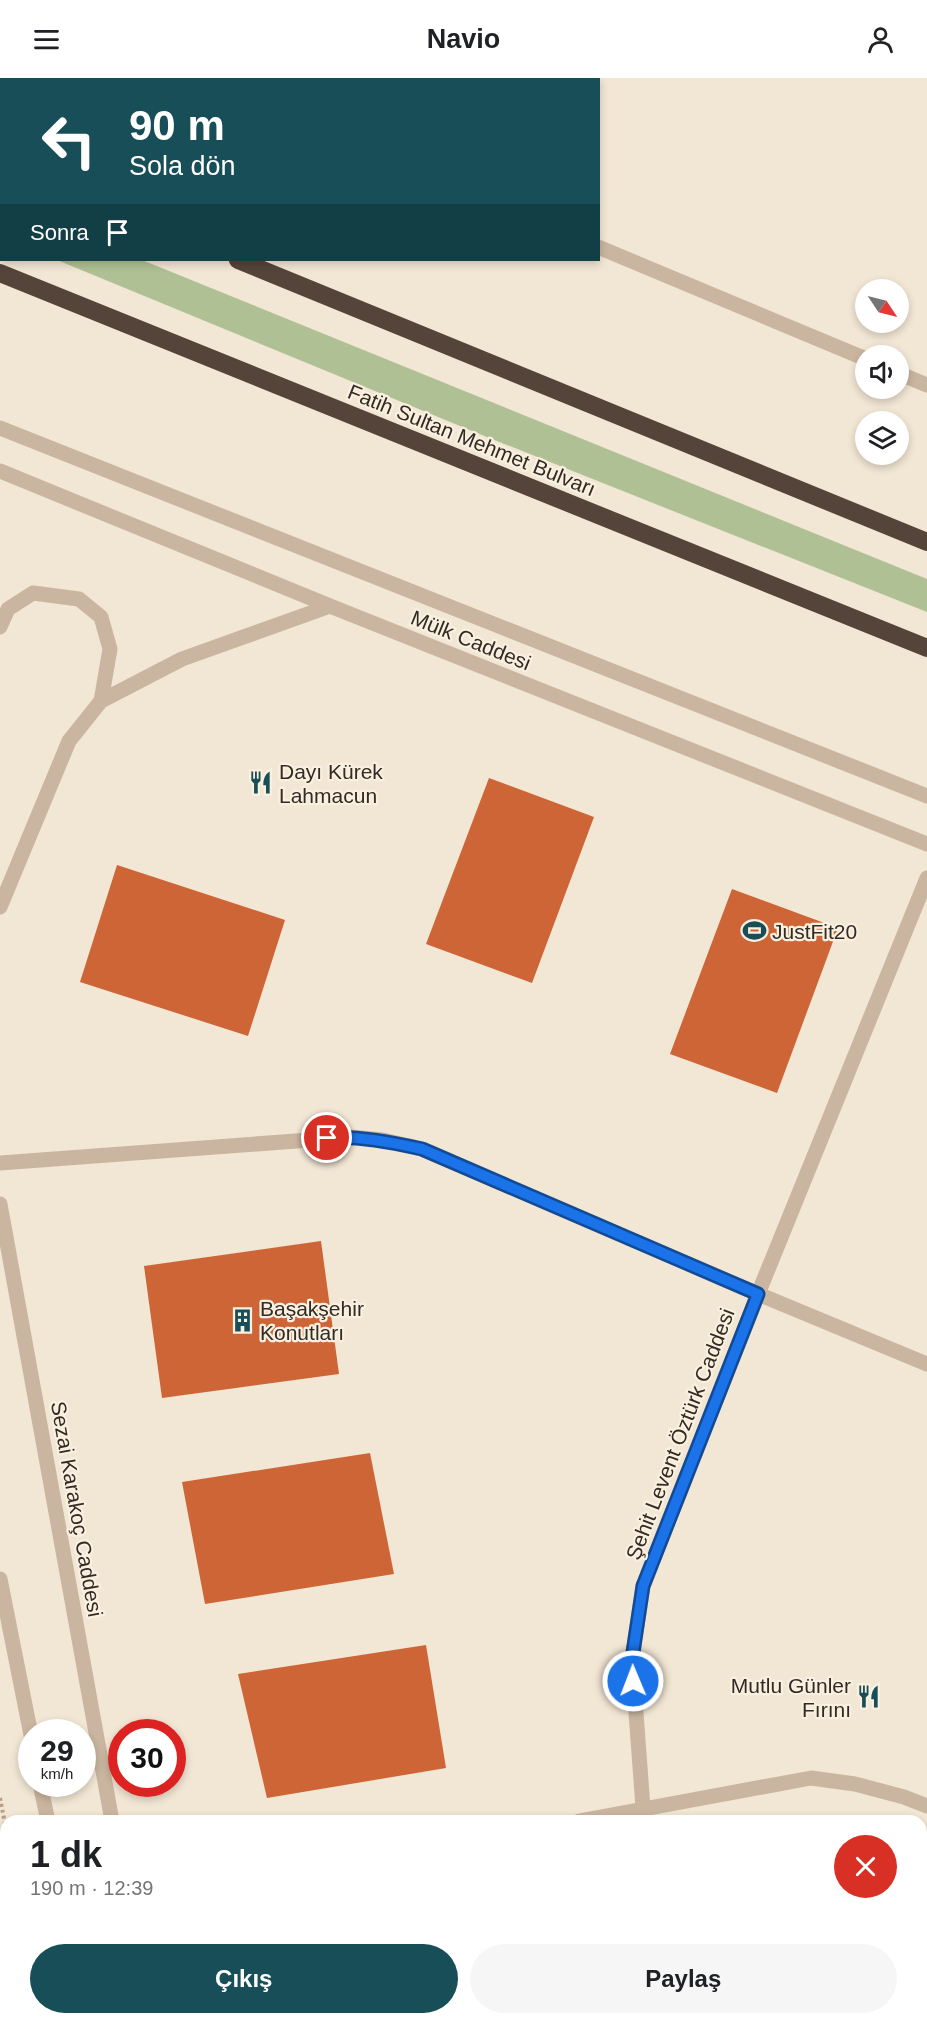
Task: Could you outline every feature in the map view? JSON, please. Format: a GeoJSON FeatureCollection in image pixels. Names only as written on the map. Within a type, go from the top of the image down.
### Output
{"type":"FeatureCollection","features":[{"type":"Feature","properties":{"kind":"highway"},"geometry":{"type":"LineString","coordinates":[[240,261],[927,542]]}},
{"type":"Feature","properties":{"kind":"highway","name":"Fatih Sultan Mehmet Bulvarı"},"geometry":{"type":"LineString","coordinates":[[0,273],[927,648]]}},
{"type":"Feature","properties":{"kind":"street"},"geometry":{"type":"LineString","coordinates":[[600,248],[855,354]]}},
{"type":"Feature","properties":{"kind":"street"},"geometry":{"type":"LineString","coordinates":[[909,378],[927,385]]}},
{"type":"Feature","properties":{"kind":"street","name":"Mülk Caddesi"},"geometry":{"type":"LineString","coordinates":[[0,428],[927,796]]}},
{"type":"Feature","properties":{"kind":"street","name":"Mülk Caddesi"},"geometry":{"type":"LineString","coordinates":[[0,471],[330,606],[927,844]]}},
{"type":"Feature","properties":{"kind":"street"},"geometry":{"type":"LineString","coordinates":[[0,627],[8,609],[33,593],[80,599],[101,616],[110,649],[101,701]]}},
{"type":"Feature","properties":{"kind":"street"},"geometry":{"type":"LineString","coordinates":[[0,907],[69,741],[101,701],[182,659],[330,606]]}},
{"type":"Feature","properties":{"kind":"street","name":"Şehit Levent Öztürk Caddesi"},"geometry":{"type":"LineString","coordinates":[[643,1815],[632,1659],[643,1586],[758,1294],[927,878]]}},
{"type":"Feature","properties":{"kind":"street"},"geometry":{"type":"LineString","coordinates":[[0,1163],[350,1137],[383,1140],[422,1149],[927,1364]]}},
{"type":"Feature","properties":{"kind":"street","name":"Sezai Karakoç Caddesi"},"geometry":{"type":"LineString","coordinates":[[0,1204],[111,1815]]}},
{"type":"Feature","properties":{"kind":"street"},"geometry":{"type":"LineString","coordinates":[[0,1579],[28,1719]]}},
{"type":"Feature","properties":{"kind":"street"},"geometry":{"type":"LineString","coordinates":[[0,1608],[10,1629]]}},
{"type":"Feature","properties":{"kind":"street"},"geometry":{"type":"LineString","coordinates":[[643,1815],[811,1778],[855,1784],[904,1797],[927,1806]]}},
{"type":"Feature","properties":{"kind":"street"},"geometry":{"type":"LineString","coordinates":[[43,1797],[47,1815]]}},
{"type":"Feature","properties":{"kind":"path"},"geometry":{"type":"LineString","coordinates":[[0,1798],[3,1815]]}},
{"type":"Feature","properties":{"kind":"green space"},"geometry":{"type":"Polygon","coordinates":[[[59,261],[144,261],[927,579],[927,612],[477,433],[59,261]]]}},
{"type":"Feature","properties":{"kind":"building"},"geometry":{"type":"Polygon","coordinates":[[[489,778],[594,817],[532,983],[426,944],[489,778]]]}},
{"type":"Feature","properties":{"kind":"building"},"geometry":{"type":"Polygon","coordinates":[[[117,865],[285,920],[248,1036],[80,982],[117,865]]]}},
{"type":"Feature","properties":{"kind":"building"},"geometry":{"type":"Polygon","coordinates":[[[732,889],[838,928],[777,1093],[670,1054],[732,889]]]}},
{"type":"Feature","properties":{"kind":"building","name":"Başakşehir Konutları"},"geometry":{"type":"Polygon","coordinates":[[[321,1241],[339,1374],[162,1398],[144,1266],[321,1241]]]}},
{"type":"Feature","properties":{"kind":"building"},"geometry":{"type":"Polygon","coordinates":[[[370,1453],[394,1574],[205,1604],[182,1482],[370,1453]]]}},
{"type":"Feature","properties":{"kind":"building"},"geometry":{"type":"Polygon","coordinates":[[[426,1645],[446,1768],[267,1798],[238,1674],[426,1645]]]}},
{"type":"Feature","properties":{"kind":"place","name":"Dayı Kürek Lahmacun"},"geometry":{"type":"Point","coordinates":[261,783]}},
{"type":"Feature","properties":{"kind":"place","name":"JustFit20"},"geometry":{"type":"Point","coordinates":[754,931]}},
{"type":"Feature","properties":{"kind":"place","name":"Başakşehir Konutları"},"geometry":{"type":"Point","coordinates":[242,1320]}},
{"type":"Feature","properties":{"kind":"place","name":"Mutlu Günler Fırını"},"geometry":{"type":"Point","coordinates":[869,1697]}},
{"type":"Feature","properties":{"kind":"route"},"geometry":{"type":"LineString","coordinates":[[327,1138],[350,1137],[383,1140],[422,1149],[758,1294],[643,1586],[632,1659],[633,1681]]}}]}
